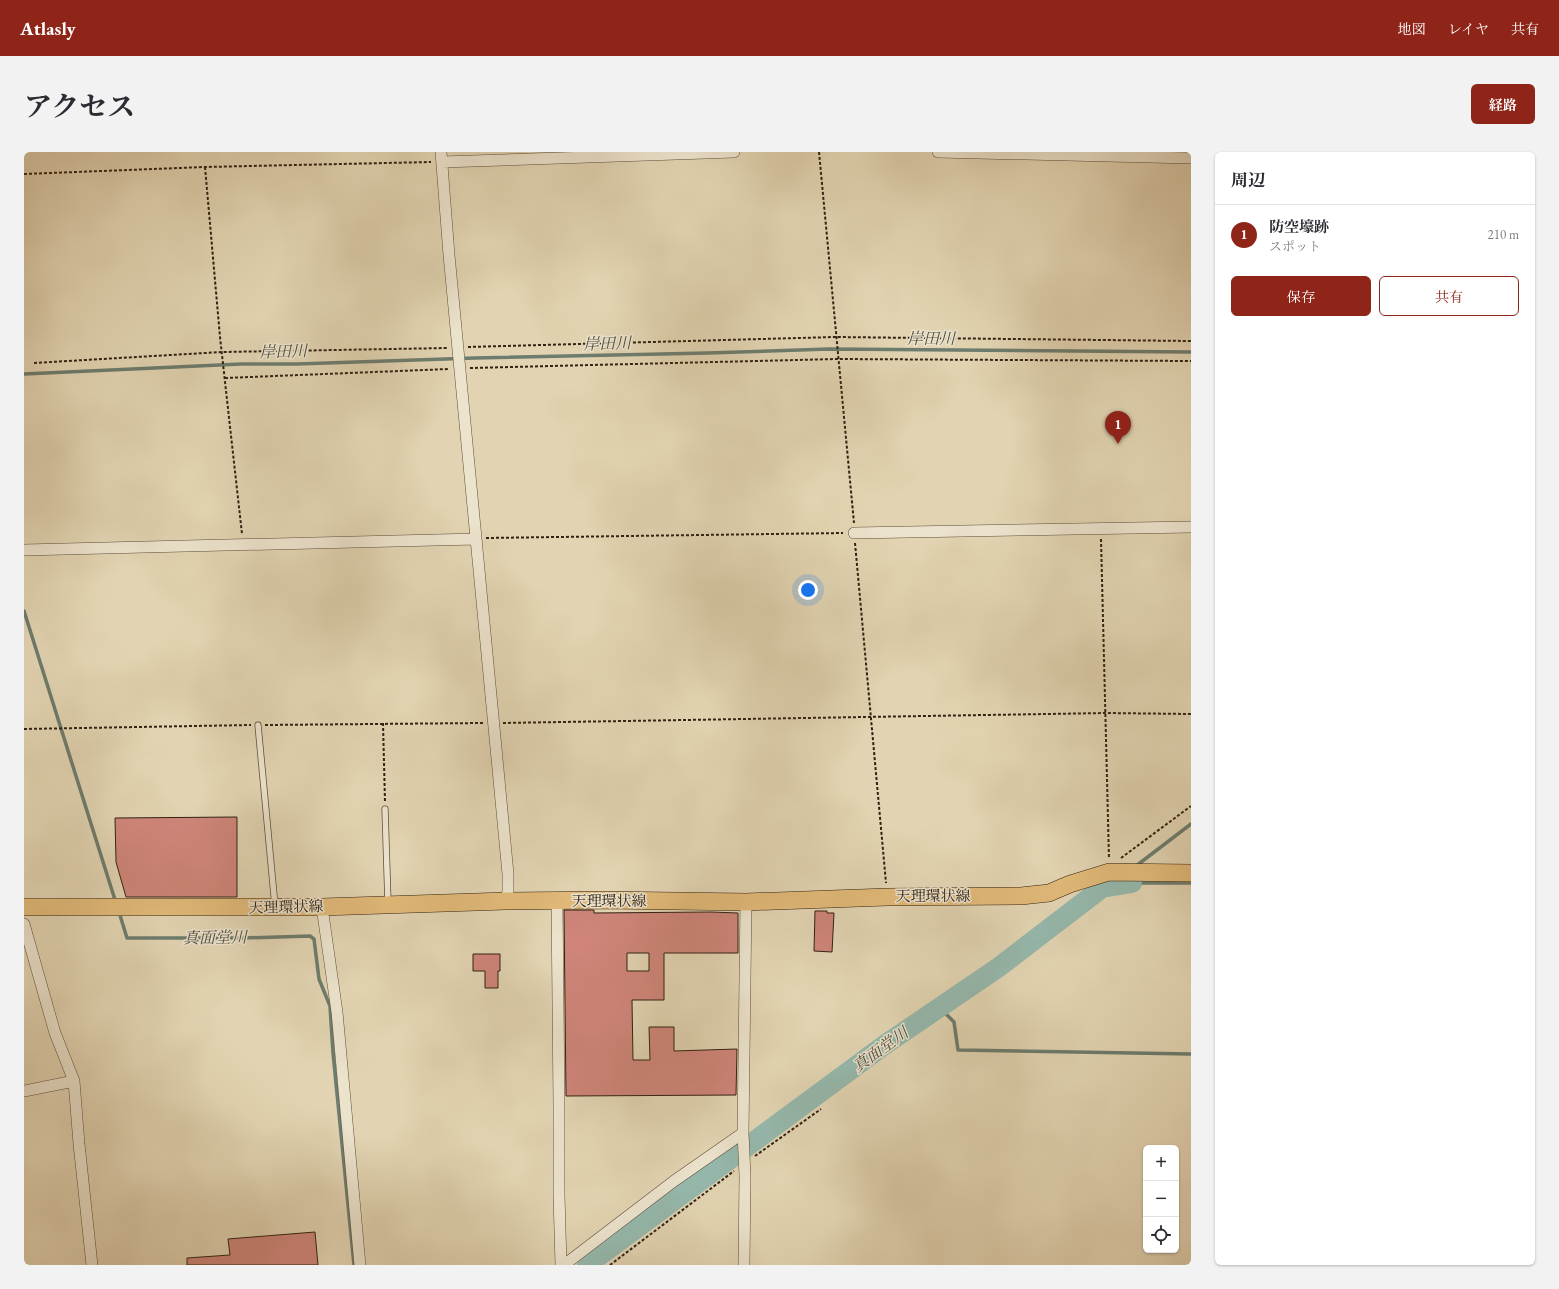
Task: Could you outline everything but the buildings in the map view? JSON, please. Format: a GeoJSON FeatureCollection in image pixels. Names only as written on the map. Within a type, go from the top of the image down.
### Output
{"type":"FeatureCollection","features":[{"type":"Feature","properties":{"kind":"main road","name":"天理環状線"},"geometry":{"type":"LineString","coordinates":[[24,907],[322,907],[506,901],[746,902],[887,897],[1021,896],[1049,893],[1109,869],[1191,873]]}},
{"type":"Feature","properties":{"kind":"street"},"geometry":{"type":"LineString","coordinates":[[506,901],[508,891],[508,874],[441,157],[734,152]]}},
{"type":"Feature","properties":{"kind":"street"},"geometry":{"type":"LineString","coordinates":[[938,152],[1191,158]]}},
{"type":"Feature","properties":{"kind":"street"},"geometry":{"type":"LineString","coordinates":[[854,533],[1191,527]]}},
{"type":"Feature","properties":{"kind":"street"},"geometry":{"type":"LineString","coordinates":[[24,550],[476,539]]}},
{"type":"Feature","properties":{"kind":"street"},"geometry":{"type":"LineString","coordinates":[[557,901],[559,1194],[562,1265]]}},
{"type":"Feature","properties":{"kind":"street"},"geometry":{"type":"LineString","coordinates":[[744,1265],[745,1161],[743,1136],[746,902]]}},
{"type":"Feature","properties":{"kind":"street"},"geometry":{"type":"LineString","coordinates":[[322,907],[337,1012],[360,1265]]}},
{"type":"Feature","properties":{"kind":"street"},"geometry":{"type":"LineString","coordinates":[[24,924],[55,1033],[74,1081],[92,1265]]}},
{"type":"Feature","properties":{"kind":"street"},"geometry":{"type":"LineString","coordinates":[[24,1091],[74,1081]]}},
{"type":"Feature","properties":{"kind":"street"},"geometry":{"type":"LineString","coordinates":[[562,1265],[674,1181],[743,1136]]}},
{"type":"Feature","properties":{"kind":"lane"},"geometry":{"type":"LineString","coordinates":[[258,725],[275,907]]}},
{"type":"Feature","properties":{"kind":"lane"},"geometry":{"type":"LineString","coordinates":[[385,809],[388,904]]}},
{"type":"Feature","properties":{"kind":"path"},"geometry":{"type":"LineString","coordinates":[[819,152],[887,897]]}},
{"type":"Feature","properties":{"kind":"path"},"geometry":{"type":"LineString","coordinates":[[24,174],[441,157]]}},
{"type":"Feature","properties":{"kind":"path"},"geometry":{"type":"LineString","coordinates":[[205,167],[222,352],[243,544]]}},
{"type":"Feature","properties":{"kind":"path"},"geometry":{"type":"LineString","coordinates":[[34,363],[222,352],[458,348],[835,338],[1191,341]]}},
{"type":"Feature","properties":{"kind":"path"},"geometry":{"type":"LineString","coordinates":[[225,378],[460,368],[837,359],[1191,361]]}},
{"type":"Feature","properties":{"kind":"path"},"geometry":{"type":"LineString","coordinates":[[1101,529],[1109,869]]}},
{"type":"Feature","properties":{"kind":"path"},"geometry":{"type":"LineString","coordinates":[[476,539],[854,533]]}},
{"type":"Feature","properties":{"kind":"path"},"geometry":{"type":"LineString","coordinates":[[24,729],[71,727],[493,723],[1106,713],[1191,714]]}},
{"type":"Feature","properties":{"kind":"path"},"geometry":{"type":"LineString","coordinates":[[383,723],[385,809]]}},
{"type":"Feature","properties":{"kind":"path"},"geometry":{"type":"LineString","coordinates":[[1109,869],[1191,806]]}},
{"type":"Feature","properties":{"kind":"path"},"geometry":{"type":"LineString","coordinates":[[610,1265],[745,1161],[821,1109]]}},
{"type":"Feature","properties":{"kind":"waterway","name":"岸田川"},"geometry":{"type":"LineString","coordinates":[[24,374],[241,364],[297,364],[829,349],[1191,352]]}},
{"type":"Feature","properties":{"kind":"waterway","name":"真面堂川"},"geometry":{"type":"LineString","coordinates":[[24,611],[116,903]]}},
{"type":"Feature","properties":{"kind":"waterway"},"geometry":{"type":"LineString","coordinates":[[1136,866],[1191,824]]}},
{"type":"Feature","properties":{"kind":"waterway","name":"真面堂川"},"geometry":{"type":"LineString","coordinates":[[1132,883],[1191,883]]}},
{"type":"Feature","properties":{"kind":"waterway","name":"真面堂川"},"geometry":{"type":"LineString","coordinates":[[587,1265],[883,1046],[999,967],[1102,888],[1132,883]]}},
{"type":"Feature","properties":{"kind":"waterway","name":"真面堂川"},"geometry":{"type":"LineString","coordinates":[[119,912],[127,938],[242,938],[310,936],[314,939],[319,979],[330,1006],[333,1053],[354,1265]]}},
{"type":"Feature","properties":{"kind":"waterway"},"geometry":{"type":"LineString","coordinates":[[939,1007],[954,1022],[958,1050],[1191,1054]]}},
{"type":"Feature","properties":{"kind":"place","name":"防空壕跡"},"geometry":{"type":"Point","coordinates":[1118,444]}}]}
